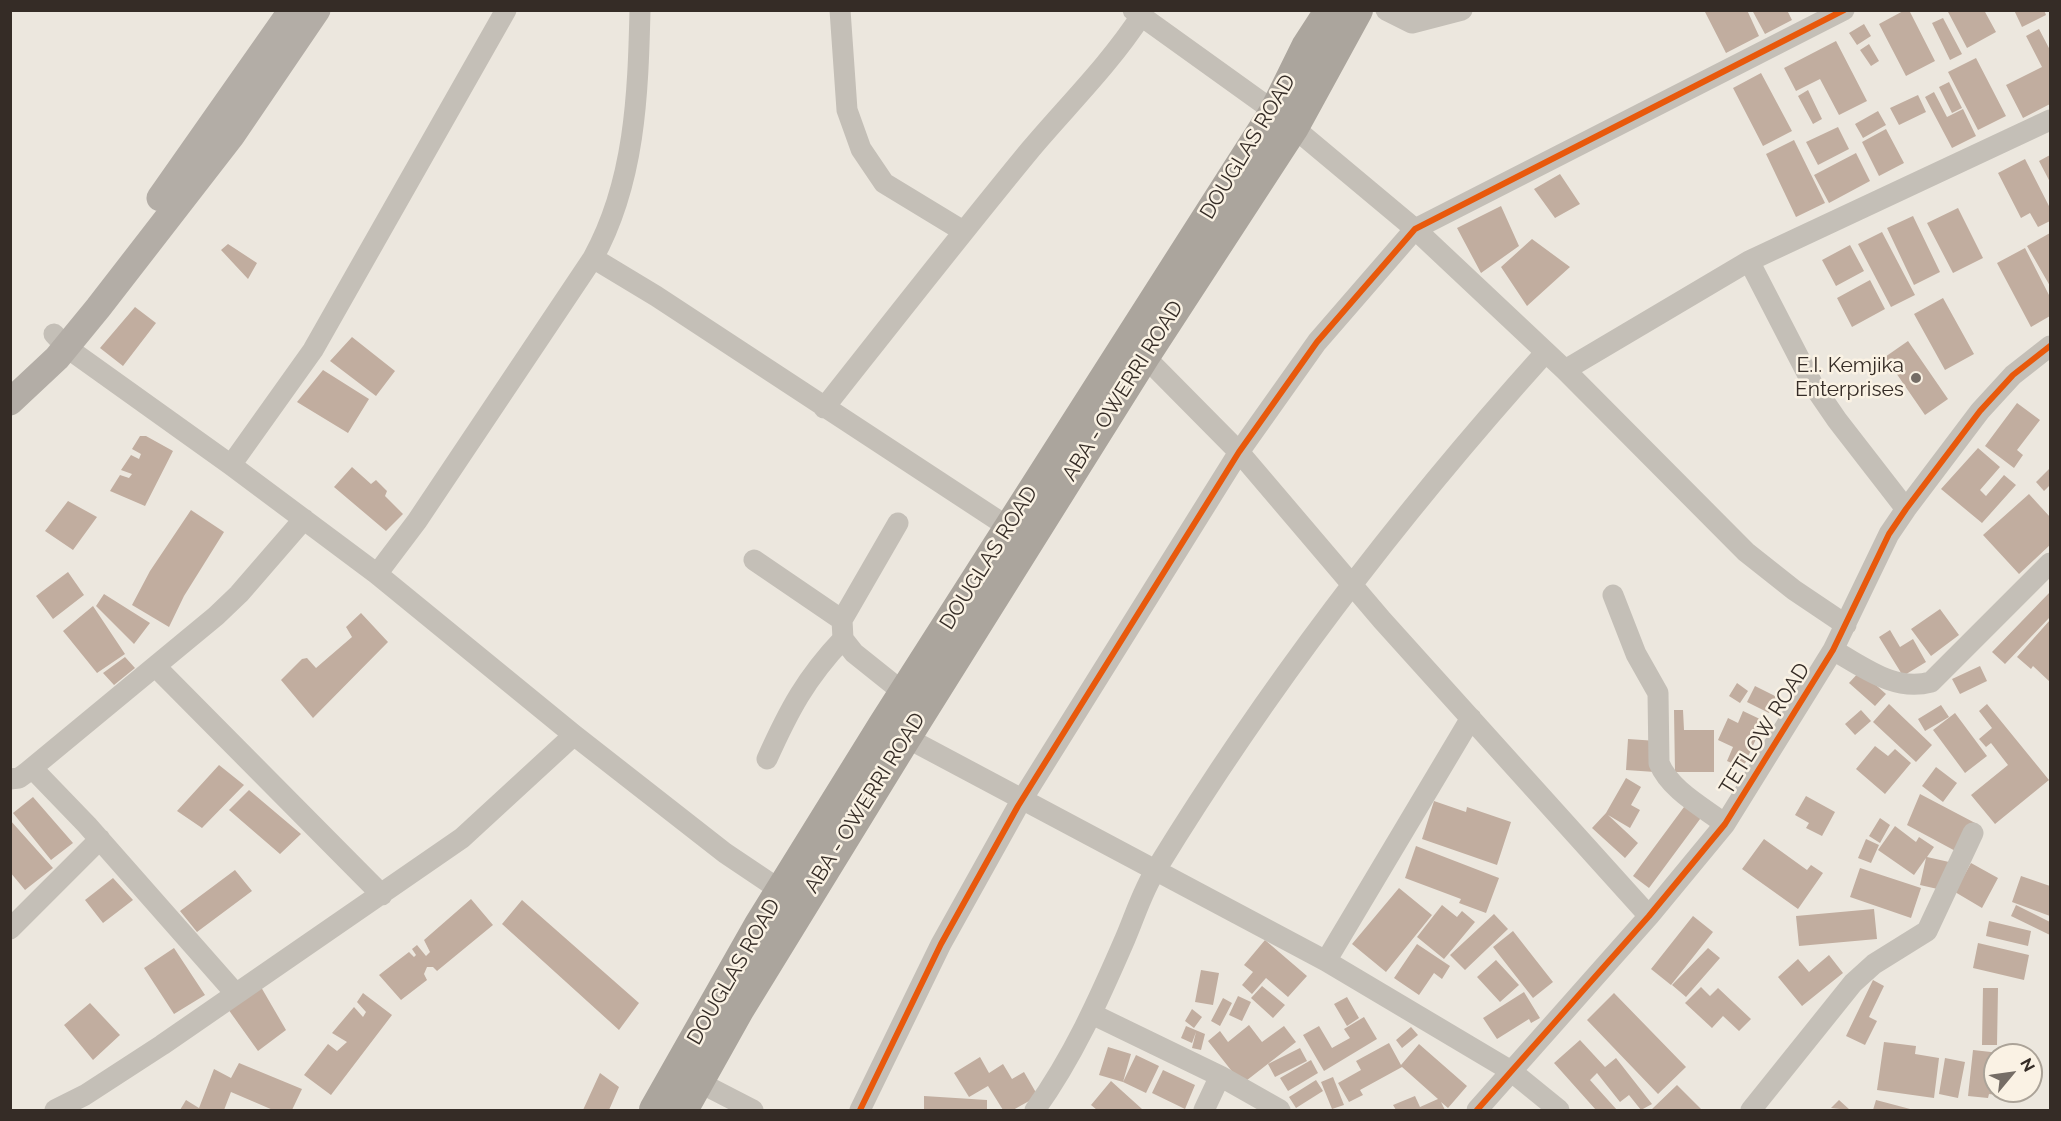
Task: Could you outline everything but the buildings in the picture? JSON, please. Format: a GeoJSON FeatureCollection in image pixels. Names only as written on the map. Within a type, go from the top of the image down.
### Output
{"type":"FeatureCollection","features":[{"type":"Feature","properties":{"kind":"highway","name":"DOUGLAS ROAD"},"geometry":{"type":"LineString","coordinates":[[655,1110],[687,1076],[792,898],[895,731],[904,693],[1008,527],[1284,120],[1307,47],[1331,10]]}},
{"type":"Feature","properties":{"kind":"highway","name":"ABA - OWERRI ROAD"},"geometry":{"type":"LineString","coordinates":[[895,731],[1144,356],[1284,120],[1357,10]]}},
{"type":"Feature","properties":{"kind":"highway"},"geometry":{"type":"LineString","coordinates":[[682,1110],[687,1076]]}},
{"type":"Feature","properties":{"kind":"main road"},"geometry":{"type":"LineString","coordinates":[[10,378],[60,340],[292,10]]}},
{"type":"Feature","properties":{"kind":"main road"},"geometry":{"type":"LineString","coordinates":[[10,402],[232,135],[317,10]]}},
{"type":"Feature","properties":{"kind":"street"},"geometry":{"type":"LineString","coordinates":[[231,465],[313,350],[506,10]]}},
{"type":"Feature","properties":{"kind":"street"},"geometry":{"type":"LineString","coordinates":[[377,574],[417,521],[593,258],[607,233],[624,179],[635,123],[640,10]]}},
{"type":"Feature","properties":{"kind":"street"},"geometry":{"type":"LineString","coordinates":[[840,10],[847,110],[861,149],[884,183],[963,231]]}},
{"type":"Feature","properties":{"kind":"street"},"geometry":{"type":"LineString","coordinates":[[1386,10],[1412,23],[1462,10]]}},
{"type":"Feature","properties":{"kind":"street"},"geometry":{"type":"LineString","coordinates":[[860,1110],[941,944],[1024,798],[1239,452],[1317,342],[1415,229],[1844,10]]}},
{"type":"Feature","properties":{"kind":"street"},"geometry":{"type":"LineString","coordinates":[[824,408],[963,231],[1068,104],[1122,45],[1137,13],[1284,120],[1415,229],[1565,370],[1746,552],[1794,590],[1846,625]]}},
{"type":"Feature","properties":{"kind":"street"},"geometry":{"type":"LineString","coordinates":[[1565,370],[1749,261],[2050,120]]}},
{"type":"Feature","properties":{"kind":"street"},"geometry":{"type":"LineString","coordinates":[[593,258],[656,296],[1008,527]]}},
{"type":"Feature","properties":{"kind":"street"},"geometry":{"type":"LineString","coordinates":[[1749,261],[1813,385],[1837,420],[1906,508]]}},
{"type":"Feature","properties":{"kind":"street"},"geometry":{"type":"LineString","coordinates":[[60,340],[377,574],[574,735],[725,853],[792,898]]}},
{"type":"Feature","properties":{"kind":"street","name":"TETLOW ROAD"},"geometry":{"type":"LineString","coordinates":[[1477,1110],[1649,916],[1725,824],[1833,650],[1889,534],[1906,508],[1980,411],[2013,375],[2050,346]]}},
{"type":"Feature","properties":{"kind":"street"},"geometry":{"type":"LineString","coordinates":[[1035,1110],[1059,1077],[1092,1014],[1155,870],[1284,675],[1473,433],[1545,353]]}},
{"type":"Feature","properties":{"kind":"street"},"geometry":{"type":"LineString","coordinates":[[1144,356],[1239,452],[1353,585],[1649,916]]}},
{"type":"Feature","properties":{"kind":"street"},"geometry":{"type":"LineString","coordinates":[[10,779],[19,778],[32,768],[156,667],[239,594],[304,519]]}},
{"type":"Feature","properties":{"kind":"street"},"geometry":{"type":"LineString","coordinates":[[767,759],[793,702],[843,629],[898,523]]}},
{"type":"Feature","properties":{"kind":"street"},"geometry":{"type":"LineString","coordinates":[[754,560],[843,629],[854,653],[904,693]]}},
{"type":"Feature","properties":{"kind":"street"},"geometry":{"type":"LineString","coordinates":[[1833,650],[1896,684],[1915,686],[1931,682],[2050,563]]}},
{"type":"Feature","properties":{"kind":"street"},"geometry":{"type":"LineString","coordinates":[[1613,595],[1636,654],[1658,693],[1659,763],[1663,773],[1677,787],[1725,824]]}},
{"type":"Feature","properties":{"kind":"street"},"geometry":{"type":"LineString","coordinates":[[156,667],[382,895]]}},
{"type":"Feature","properties":{"kind":"street"},"geometry":{"type":"LineString","coordinates":[[1326,961],[1471,718]]}},
{"type":"Feature","properties":{"kind":"street"},"geometry":{"type":"LineString","coordinates":[[895,731],[1326,961],[1511,1071],[1559,1110]]}},
{"type":"Feature","properties":{"kind":"street"},"geometry":{"type":"LineString","coordinates":[[55,1110],[85,1095],[382,895],[462,838],[574,735]]}},
{"type":"Feature","properties":{"kind":"street"},"geometry":{"type":"LineString","coordinates":[[32,768],[100,839],[236,994]]}},
{"type":"Feature","properties":{"kind":"street"},"geometry":{"type":"LineString","coordinates":[[1751,1110],[1853,983],[1874,964],[1927,931],[1973,833]]}},
{"type":"Feature","properties":{"kind":"street"},"geometry":{"type":"LineString","coordinates":[[10,929],[100,839]]}},
{"type":"Feature","properties":{"kind":"street"},"geometry":{"type":"LineString","coordinates":[[1092,1014],[1220,1076],[1280,1110]]}},
{"type":"Feature","properties":{"kind":"street"},"geometry":{"type":"LineString","coordinates":[[687,1076],[753,1110]]}},
{"type":"Feature","properties":{"kind":"street"},"geometry":{"type":"LineString","coordinates":[[1204,1110],[1220,1076]]}},
{"type":"Feature","properties":{"kind":"cycle path"},"geometry":{"type":"LineString","coordinates":[[860,1110],[941,944],[1018,806],[1239,452],[1317,342],[1415,229],[1844,10]]}},
{"type":"Feature","properties":{"kind":"cycle path"},"geometry":{"type":"LineString","coordinates":[[1477,1110],[1649,916],[1725,824],[1833,650],[1889,534],[1980,411],[2013,375],[2050,346]]}},
{"type":"Feature","properties":{"kind":"place","name":"E.I. Kemjika Enterprises"},"geometry":{"type":"Point","coordinates":[1916,378]}}]}
